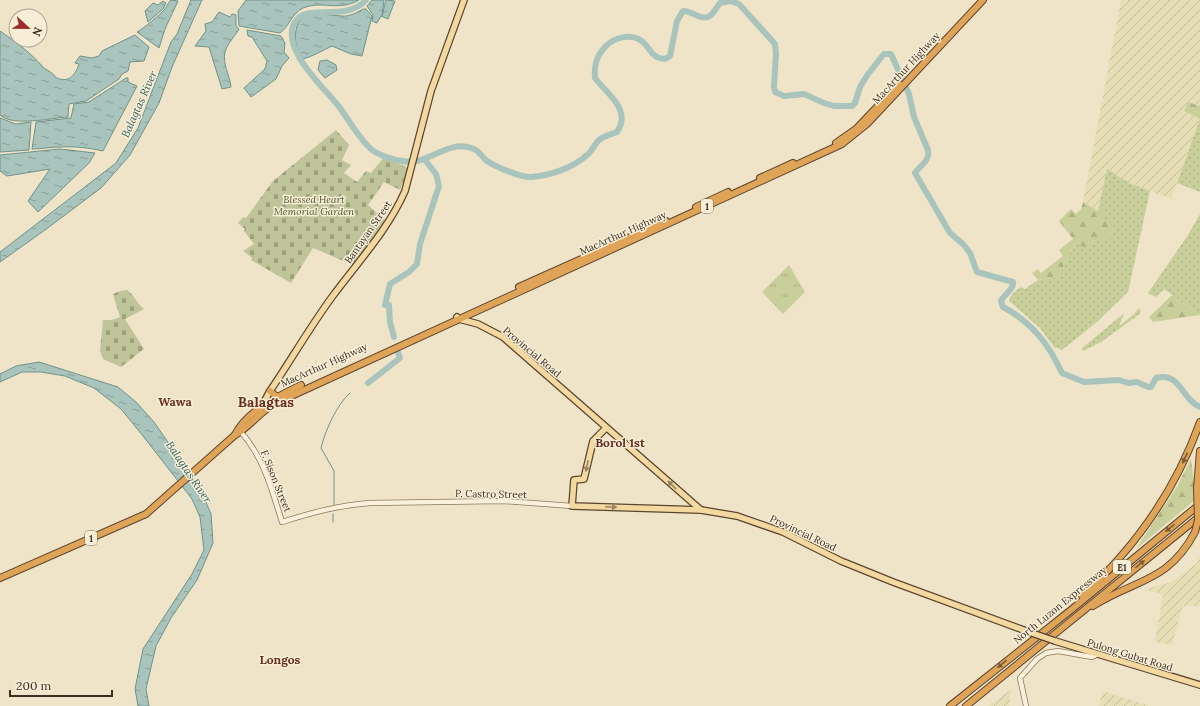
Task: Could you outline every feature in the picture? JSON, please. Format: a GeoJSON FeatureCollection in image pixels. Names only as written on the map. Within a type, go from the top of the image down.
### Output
{"type":"FeatureCollection","features":[{"type":"Feature","properties":{"kind":"highway","name":"MacArthur Highway"},"geometry":{"type":"LineString","coordinates":[[911,75],[979,0]]}},
{"type":"Feature","properties":{"kind":"highway","name":"MacArthur Highway"},"geometry":{"type":"LineString","coordinates":[[0,578],[134,520],[154,508],[265,406],[277,397],[458,318],[842,144],[867,124],[902,84],[983,0]]}},
{"type":"Feature","properties":{"kind":"highway","name":"MacArthur Highway"},"geometry":{"type":"LineString","coordinates":[[265,406],[395,346]]}},
{"type":"Feature","properties":{"kind":"highway"},"geometry":{"type":"LineString","coordinates":[[270,391],[277,397]]}},
{"type":"Feature","properties":{"kind":"highway","name":"E1"},"geometry":{"type":"LineString","coordinates":[[1044,631],[1093,585],[1134,541],[1173,483],[1200,422]]}},
{"type":"Feature","properties":{"kind":"highway","name":"E1"},"geometry":{"type":"LineString","coordinates":[[1045,642],[1094,606],[1163,572],[1188,546],[1195,532],[1198,520],[1197,488],[1200,451]]}},
{"type":"Feature","properties":{"kind":"highway","name":"North Luzon Expressway"},"geometry":{"type":"LineString","coordinates":[[950,706],[1200,504]]}},
{"type":"Feature","properties":{"kind":"highway","name":"North Luzon Expressway"},"geometry":{"type":"LineString","coordinates":[[966,706],[1200,516]]}},
{"type":"Feature","properties":{"kind":"highway"},"geometry":{"type":"LineString","coordinates":[[973,706],[1023,660]]}},
{"type":"Feature","properties":{"kind":"main road","name":"Bantayan Street"},"geometry":{"type":"LineString","coordinates":[[265,406],[270,391],[323,309],[390,218],[404,191],[414,157],[416,141],[431,91],[464,0]]}},
{"type":"Feature","properties":{"kind":"main road","name":"Provincial Road"},"geometry":{"type":"LineString","coordinates":[[458,318],[478,324],[503,337],[701,510],[739,517],[783,532],[842,561],[893,582],[1055,641]]}},
{"type":"Feature","properties":{"kind":"main road"},"geometry":{"type":"LineString","coordinates":[[572,506],[574,480],[584,479],[594,441],[606,428]]}},
{"type":"Feature","properties":{"kind":"main road","name":"P. Castro Street"},"geometry":{"type":"LineString","coordinates":[[572,506],[701,510]]}},
{"type":"Feature","properties":{"kind":"main road","name":"Pulong Gubat Road"},"geometry":{"type":"LineString","coordinates":[[1055,641],[1200,685]]}},
{"type":"Feature","properties":{"kind":"street","name":"F. Sison Street"},"geometry":{"type":"LineString","coordinates":[[239,430],[251,445],[263,466],[282,522]]}},
{"type":"Feature","properties":{"kind":"street","name":"P. Castro Street"},"geometry":{"type":"LineString","coordinates":[[282,522],[318,511],[370,503],[490,501],[572,506]]}},
{"type":"Feature","properties":{"kind":"street"},"geometry":{"type":"LineString","coordinates":[[1026,706],[1020,678],[1042,655],[1052,651],[1090,657],[1098,654]]}},
{"type":"Feature","properties":{"kind":"shaded area"},"geometry":{"type":"Polygon","coordinates":[[[1121,0],[1200,0],[1200,106],[1188,102],[1185,110],[1200,119],[1171,199],[1129,183],[1107,170],[1098,211],[1083,202],[1121,0]]]}},
{"type":"Feature","properties":{"kind":"shaded area"},"geometry":{"type":"Polygon","coordinates":[[[1200,556],[1200,606],[1183,606],[1172,645],[1155,642],[1163,595],[1145,589],[1172,582],[1197,563],[1200,556]]]}},
{"type":"Feature","properties":{"kind":"shaded area"},"geometry":{"type":"Polygon","coordinates":[[[1012,689],[1009,706],[988,706],[1012,689]]]}},
{"type":"Feature","properties":{"kind":"shaded area"},"geometry":{"type":"Polygon","coordinates":[[[1103,691],[1150,706],[1099,706],[1103,691]]]}},
{"type":"Feature","properties":{"kind":"green space"},"geometry":{"type":"Polygon","coordinates":[[[1188,102],[1200,106],[1200,119],[1184,111],[1188,102]]]}},
{"type":"Feature","properties":{"kind":"green space"},"geometry":{"type":"Polygon","coordinates":[[[1200,119],[1200,192],[1177,183],[1200,119]]]}},
{"type":"Feature","properties":{"kind":"green space","name":"Blessed Heart Memorial Garden"},"geometry":{"type":"Polygon","coordinates":[[[336,130],[349,145],[342,160],[351,165],[344,173],[357,182],[366,171],[371,173],[384,157],[408,168],[400,190],[384,182],[368,205],[385,220],[353,265],[313,248],[291,283],[251,260],[252,258],[243,251],[254,244],[244,231],[245,229],[238,223],[243,217],[246,218],[273,181],[336,130]]]}},
{"type":"Feature","properties":{"kind":"green space"},"geometry":{"type":"Polygon","coordinates":[[[1107,169],[1129,183],[1150,191],[1128,292],[1097,322],[1062,350],[1054,347],[1040,328],[1009,301],[1014,293],[1021,287],[1025,289],[1038,280],[1058,277],[1075,243],[1079,242],[1088,245],[1116,233],[1103,219],[1102,215],[1106,214],[1102,209],[1104,204],[1100,201],[1107,169]]]}},
{"type":"Feature","properties":{"kind":"green space"},"geometry":{"type":"Polygon","coordinates":[[[1100,201],[1104,204],[1102,208],[1107,214],[1103,215],[1103,219],[1111,221],[1109,225],[1113,227],[1112,229],[1116,233],[1111,238],[1093,241],[1086,247],[1081,246],[1079,242],[1075,243],[1058,277],[1038,280],[1032,273],[1038,269],[1041,273],[1063,256],[1059,250],[1073,239],[1059,221],[1071,209],[1076,214],[1081,209],[1083,202],[1098,211],[1100,201]]]}},
{"type":"Feature","properties":{"kind":"green space"},"geometry":{"type":"Polygon","coordinates":[[[1200,214],[1200,315],[1164,289],[1156,297],[1148,293],[1188,235],[1200,214]]]}},
{"type":"Feature","properties":{"kind":"green space"},"geometry":{"type":"Polygon","coordinates":[[[789,265],[805,292],[783,314],[762,292],[789,265]]]}},
{"type":"Feature","properties":{"kind":"green space"},"geometry":{"type":"Polygon","coordinates":[[[127,290],[144,309],[125,319],[144,349],[121,367],[103,359],[100,351],[103,320],[112,320],[120,317],[113,294],[127,290]]]}},
{"type":"Feature","properties":{"kind":"green space"},"geometry":{"type":"Polygon","coordinates":[[[1172,295],[1200,315],[1153,322],[1149,317],[1172,295]]]}},
{"type":"Feature","properties":{"kind":"green space"},"geometry":{"type":"Polygon","coordinates":[[[1139,308],[1141,312],[1137,316],[1101,342],[1083,351],[1082,348],[1122,315],[1124,314],[1119,326],[1139,308]]]}},
{"type":"Feature","properties":{"kind":"green space"},"geometry":{"type":"Polygon","coordinates":[[[1191,459],[1196,499],[1136,549],[1178,485],[1191,459]]]}},
{"type":"Feature","properties":{"kind":"water"},"geometry":{"type":"Polygon","coordinates":[[[171,0],[178,1],[165,29],[159,48],[137,32],[160,14],[171,0]]]}},
{"type":"Feature","properties":{"kind":"water"},"geometry":{"type":"Polygon","coordinates":[[[191,0],[202,0],[172,67],[159,103],[130,155],[101,188],[0,262],[0,252],[116,163],[138,128],[171,42],[177,34],[191,0]]]}},
{"type":"Feature","properties":{"kind":"water"},"geometry":{"type":"Polygon","coordinates":[[[246,0],[359,0],[337,6],[317,5],[303,8],[296,13],[280,33],[239,26],[238,11],[246,0]]]}},
{"type":"Feature","properties":{"kind":"water"},"geometry":{"type":"Polygon","coordinates":[[[372,0],[384,0],[382,16],[386,0],[395,1],[388,19],[381,16],[377,23],[372,21],[373,15],[367,6],[372,0]]]}},
{"type":"Feature","properties":{"kind":"water"},"geometry":{"type":"Polygon","coordinates":[[[163,1],[166,3],[163,9],[148,22],[145,11],[153,3],[158,5],[163,1]]]}},
{"type":"Feature","properties":{"kind":"water"},"geometry":{"type":"Polygon","coordinates":[[[366,9],[372,16],[362,56],[351,54],[332,46],[303,59],[295,38],[299,22],[303,17],[316,14],[346,16],[366,9]]]}},
{"type":"Feature","properties":{"kind":"water"},"geometry":{"type":"Polygon","coordinates":[[[219,12],[230,17],[232,14],[236,15],[236,26],[239,29],[227,46],[224,56],[231,87],[222,89],[209,47],[195,46],[206,31],[205,24],[212,22],[219,12]]]}},
{"type":"Feature","properties":{"kind":"water"},"geometry":{"type":"Polygon","coordinates":[[[247,30],[281,36],[285,43],[284,52],[289,58],[282,66],[276,79],[251,97],[244,88],[265,69],[267,61],[252,37],[248,36],[247,30]]]}},
{"type":"Feature","properties":{"kind":"water"},"geometry":{"type":"Polygon","coordinates":[[[0,31],[8,37],[8,48],[23,48],[55,77],[64,80],[70,78],[75,72],[79,64],[75,63],[80,56],[92,58],[99,56],[102,51],[135,35],[149,47],[144,61],[130,62],[128,71],[122,74],[119,79],[86,101],[69,104],[68,117],[32,121],[14,121],[6,119],[0,115],[0,31]]]}},
{"type":"Feature","properties":{"kind":"water"},"geometry":{"type":"Polygon","coordinates":[[[327,60],[336,65],[337,70],[325,78],[318,70],[320,61],[327,60]]]}},
{"type":"Feature","properties":{"kind":"water"},"geometry":{"type":"Polygon","coordinates":[[[128,78],[128,82],[137,86],[103,151],[71,147],[32,149],[36,122],[71,118],[74,104],[89,102],[128,78]]]}},
{"type":"Feature","properties":{"kind":"water"},"geometry":{"type":"Polygon","coordinates":[[[0,118],[16,124],[31,122],[29,150],[0,152],[0,118]]]}},
{"type":"Feature","properties":{"kind":"water"},"geometry":{"type":"Polygon","coordinates":[[[60,149],[95,153],[89,163],[38,212],[28,201],[50,169],[7,176],[0,171],[0,155],[60,149]]]}},
{"type":"Feature","properties":{"kind":"water"},"geometry":{"type":"Polygon","coordinates":[[[39,362],[118,387],[136,402],[154,422],[172,448],[202,493],[211,514],[213,543],[197,580],[171,618],[156,646],[146,689],[149,706],[138,706],[135,689],[143,649],[192,574],[204,550],[200,517],[192,499],[121,409],[94,388],[65,376],[41,372],[22,372],[0,382],[0,374],[16,366],[39,362]]]}},
{"type":"Feature","properties":{"kind":"waterway"},"geometry":{"type":"LineString","coordinates":[[366,0],[357,7],[348,10],[308,13],[301,16],[295,22],[292,33],[293,44],[306,68],[340,108],[367,145],[374,151],[386,157],[412,162],[430,157],[447,149],[465,146],[476,150],[487,161],[496,166],[509,172],[528,177],[547,175],[575,164],[587,155],[600,139],[604,136],[617,132],[621,124],[622,117],[620,110],[612,97],[595,78],[595,66],[600,54],[605,47],[618,38],[629,37],[640,40],[655,56],[665,59],[670,56],[677,21],[683,11],[687,11],[705,18],[709,17],[720,3],[730,1],[739,4],[775,44],[776,54],[774,87],[775,92],[784,96],[804,94],[834,106],[852,106],[855,103],[860,87],[868,74],[884,54],[891,54],[909,94],[914,117],[928,150],[928,158],[915,173],[950,233],[963,244],[970,253],[977,272],[1013,282],[1012,287],[1001,301],[1003,307],[1031,327],[1045,344],[1062,373],[1084,382],[1119,380],[1128,383],[1137,382],[1148,387],[1151,387],[1156,378],[1164,377],[1176,382],[1189,399],[1200,407]]}},
{"type":"Feature","properties":{"kind":"waterway"},"geometry":{"type":"LineString","coordinates":[[394,337],[390,322],[389,305],[385,305],[390,284],[409,272],[417,264],[420,244],[439,186],[436,174],[425,160]]}},
{"type":"Feature","properties":{"kind":"waterway"},"geometry":{"type":"LineString","coordinates":[[368,383],[400,358],[397,350]]}},
{"type":"Feature","properties":{"kind":"waterway"},"geometry":{"type":"LineString","coordinates":[[334,505],[334,471],[321,448],[332,418],[350,393]]}},
{"type":"Feature","properties":{"kind":"waterway"},"geometry":{"type":"LineString","coordinates":[[333,514],[333,522]]}},
{"type":"Feature","properties":{"kind":"district","name":"Wawa"},"geometry":{"type":"Point","coordinates":[175,401]}},
{"type":"Feature","properties":{"kind":"district","name":"Balagtas"},"geometry":{"type":"Point","coordinates":[266,402]}},
{"type":"Feature","properties":{"kind":"district","name":"Borol 1st"},"geometry":{"type":"Point","coordinates":[620,442]}},
{"type":"Feature","properties":{"kind":"district","name":"Longos"},"geometry":{"type":"Point","coordinates":[280,659]}},
{"type":"Feature","properties":{"kind":"water label","name":"Balagtas River"},"geometry":{"type":"Point","coordinates":[139,104]}},
{"type":"Feature","properties":{"kind":"water label","name":"Balagtas River"},"geometry":{"type":"Point","coordinates":[189,472]}}]}
